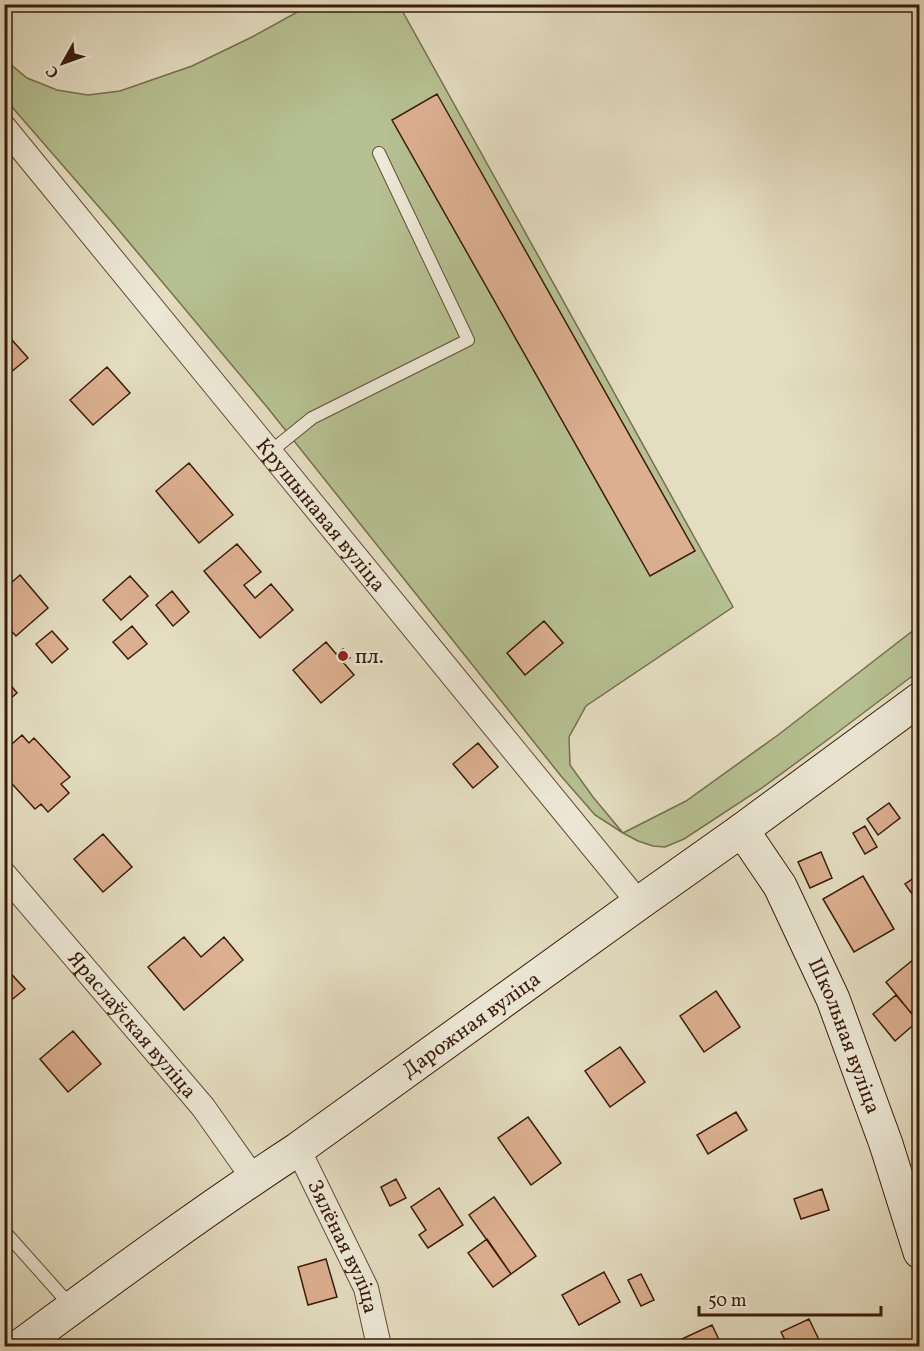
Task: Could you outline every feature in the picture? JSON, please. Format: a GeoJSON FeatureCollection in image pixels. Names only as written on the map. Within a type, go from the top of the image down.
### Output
{"type":"FeatureCollection","features":[{"type":"Feature","properties":{"kind":"main road","name":"Дарожная вуліца"},"geometry":{"type":"LineString","coordinates":[[20,1347],[742,830],[920,699]]}},
{"type":"Feature","properties":{"kind":"main road","name":"Школьная вуліца"},"geometry":{"type":"LineString","coordinates":[[742,830],[780,886],[833,999],[886,1144],[920,1252]]}},
{"type":"Feature","properties":{"kind":"street","name":"Крушынавая вуліца"},"geometry":{"type":"LineString","coordinates":[[4,127],[639,903]]}},
{"type":"Feature","properties":{"kind":"street","name":"Яраслаўская вуліца"},"geometry":{"type":"LineString","coordinates":[[4,874],[203,1107],[254,1179]]}},
{"type":"Feature","properties":{"kind":"street","name":"Зялёная вуліца"},"geometry":{"type":"LineString","coordinates":[[298,1149],[366,1288],[379,1347]]}},
{"type":"Feature","properties":{"kind":"lane"},"geometry":{"type":"LineString","coordinates":[[270,452],[312,418],[468,340],[379,153]]}},
{"type":"Feature","properties":{"kind":"lane"},"geometry":{"type":"LineString","coordinates":[[4,1231],[73,1307]]}},
{"type":"Feature","properties":{"kind":"green space"},"geometry":{"type":"Polygon","coordinates":[[[310,5],[399,5],[733,607],[586,706],[569,737],[570,765],[623,833],[595,815],[561,776],[267,407],[112,222],[5,99],[4,59],[27,78],[57,90],[88,95],[120,91],[192,66],[310,5]]]}},
{"type":"Feature","properties":{"kind":"green space"},"geometry":{"type":"Polygon","coordinates":[[[919,626],[919,671],[762,788],[684,839],[665,847],[638,841],[623,833],[686,801],[778,735],[919,626]]]}},
{"type":"Feature","properties":{"kind":"building"},"geometry":{"type":"Polygon","coordinates":[[[437,94],[695,551],[650,576],[392,120],[437,94]]]}},
{"type":"Feature","properties":{"kind":"building"},"geometry":{"type":"Polygon","coordinates":[[[4,331],[28,358],[4,378],[4,331]]]}},
{"type":"Feature","properties":{"kind":"building"},"geometry":{"type":"Polygon","coordinates":[[[107,367],[130,393],[93,425],[70,400],[107,367]]]}},
{"type":"Feature","properties":{"kind":"building"},"geometry":{"type":"Polygon","coordinates":[[[189,463],[233,515],[199,543],[156,491],[189,463]]]}},
{"type":"Feature","properties":{"kind":"building"},"geometry":{"type":"Polygon","coordinates":[[[237,544],[261,572],[244,585],[255,598],[271,584],[293,610],[260,638],[204,571],[237,544]]]}},
{"type":"Feature","properties":{"kind":"building"},"geometry":{"type":"Polygon","coordinates":[[[20,575],[48,608],[16,636],[4,623],[4,589],[20,575]]]}},
{"type":"Feature","properties":{"kind":"building"},"geometry":{"type":"Polygon","coordinates":[[[130,576],[148,596],[121,620],[103,600],[130,576]]]}},
{"type":"Feature","properties":{"kind":"building"},"geometry":{"type":"Polygon","coordinates":[[[172,591],[189,612],[173,626],[156,605],[172,591]]]}},
{"type":"Feature","properties":{"kind":"building"},"geometry":{"type":"Polygon","coordinates":[[[544,621],[563,643],[525,675],[507,653],[544,621]]]}},
{"type":"Feature","properties":{"kind":"building"},"geometry":{"type":"Polygon","coordinates":[[[132,626],[147,644],[128,659],[113,642],[132,626]]]}},
{"type":"Feature","properties":{"kind":"building"},"geometry":{"type":"Polygon","coordinates":[[[52,631],[68,649],[52,663],[36,644],[52,631]]]}},
{"type":"Feature","properties":{"kind":"building"},"geometry":{"type":"Polygon","coordinates":[[[326,642],[354,675],[321,703],[293,670],[326,642]]]}},
{"type":"Feature","properties":{"kind":"building","name":"пл."},"geometry":{"type":"Polygon","coordinates":[[[343,649],[350,658],[344,663],[336,654],[343,649]]]}},
{"type":"Feature","properties":{"kind":"building"},"geometry":{"type":"Polygon","coordinates":[[[4,677],[17,693],[4,704],[4,677]]]}},
{"type":"Feature","properties":{"kind":"building"},"geometry":{"type":"Polygon","coordinates":[[[22,735],[29,743],[34,738],[70,777],[61,784],[69,793],[48,812],[41,804],[35,809],[4,775],[4,767],[7,765],[4,762],[4,751],[22,735]]]}},
{"type":"Feature","properties":{"kind":"building"},"geometry":{"type":"Polygon","coordinates":[[[478,743],[498,767],[473,788],[453,764],[478,743]]]}},
{"type":"Feature","properties":{"kind":"building"},"geometry":{"type":"Polygon","coordinates":[[[889,803],[900,818],[878,835],[867,819],[889,803]]]}},
{"type":"Feature","properties":{"kind":"building"},"geometry":{"type":"Polygon","coordinates":[[[865,826],[877,847],[865,854],[853,833],[865,826]]]}},
{"type":"Feature","properties":{"kind":"building"},"geometry":{"type":"Polygon","coordinates":[[[103,834],[132,867],[103,892],[74,859],[103,834]]]}},
{"type":"Feature","properties":{"kind":"building"},"geometry":{"type":"Polygon","coordinates":[[[821,852],[832,878],[810,888],[798,862],[821,852]]]}},
{"type":"Feature","properties":{"kind":"building"},"geometry":{"type":"Polygon","coordinates":[[[920,874],[920,900],[918,902],[905,884],[920,874]]]}},
{"type":"Feature","properties":{"kind":"building"},"geometry":{"type":"Polygon","coordinates":[[[863,876],[894,929],[854,952],[823,899],[863,876]]]}},
{"type":"Feature","properties":{"kind":"building"},"geometry":{"type":"Polygon","coordinates":[[[184,937],[201,957],[224,937],[243,960],[184,1010],[148,967],[184,937]]]}},
{"type":"Feature","properties":{"kind":"building"},"geometry":{"type":"Polygon","coordinates":[[[920,954],[920,1006],[911,1013],[886,982],[920,954]]]}},
{"type":"Feature","properties":{"kind":"building"},"geometry":{"type":"Polygon","coordinates":[[[4,966],[25,989],[4,1006],[4,966]]]}},
{"type":"Feature","properties":{"kind":"building"},"geometry":{"type":"Polygon","coordinates":[[[716,991],[740,1027],[704,1052],[680,1016],[716,991]]]}},
{"type":"Feature","properties":{"kind":"building"},"geometry":{"type":"Polygon","coordinates":[[[896,995],[918,1021],[895,1041],[873,1014],[896,995]]]}},
{"type":"Feature","properties":{"kind":"building"},"geometry":{"type":"Polygon","coordinates":[[[73,1031],[101,1064],[68,1092],[40,1059],[73,1031]]]}},
{"type":"Feature","properties":{"kind":"building"},"geometry":{"type":"Polygon","coordinates":[[[620,1047],[645,1082],[610,1107],[585,1071],[620,1047]]]}},
{"type":"Feature","properties":{"kind":"building"},"geometry":{"type":"Polygon","coordinates":[[[736,1112],[747,1130],[708,1154],[697,1135],[736,1112]]]}},
{"type":"Feature","properties":{"kind":"building"},"geometry":{"type":"Polygon","coordinates":[[[528,1117],[561,1163],[531,1185],[498,1138],[528,1117]]]}},
{"type":"Feature","properties":{"kind":"building"},"geometry":{"type":"Polygon","coordinates":[[[396,1179],[406,1198],[390,1206],[381,1187],[396,1179]]]}},
{"type":"Feature","properties":{"kind":"building"},"geometry":{"type":"Polygon","coordinates":[[[439,1188],[463,1225],[428,1248],[419,1235],[426,1230],[411,1207],[439,1188]]]}},
{"type":"Feature","properties":{"kind":"building"},"geometry":{"type":"Polygon","coordinates":[[[822,1189],[829,1210],[801,1219],[794,1199],[822,1189]]]}},
{"type":"Feature","properties":{"kind":"building"},"geometry":{"type":"Polygon","coordinates":[[[494,1197],[536,1256],[511,1274],[469,1215],[494,1197]]]}},
{"type":"Feature","properties":{"kind":"building"},"geometry":{"type":"Polygon","coordinates":[[[487,1239],[511,1274],[493,1287],[468,1253],[487,1239]]]}},
{"type":"Feature","properties":{"kind":"building"},"geometry":{"type":"Polygon","coordinates":[[[326,1259],[337,1297],[308,1305],[298,1267],[326,1259]]]}},
{"type":"Feature","properties":{"kind":"building"},"geometry":{"type":"Polygon","coordinates":[[[604,1272],[620,1302],[579,1325],[562,1295],[604,1272]]]}},
{"type":"Feature","properties":{"kind":"building"},"geometry":{"type":"Polygon","coordinates":[[[641,1274],[654,1300],[641,1306],[628,1280],[641,1274]]]}},
{"type":"Feature","properties":{"kind":"building"},"geometry":{"type":"Polygon","coordinates":[[[809,1319],[822,1346],[788,1346],[781,1332],[809,1319]]]}},
{"type":"Feature","properties":{"kind":"building"},"geometry":{"type":"Polygon","coordinates":[[[712,1325],[722,1346],[669,1346],[669,1345],[712,1325]]]}},
{"type":"Feature","properties":{"kind":"place","name":"пл."},"geometry":{"type":"Point","coordinates":[343,656]}}]}
